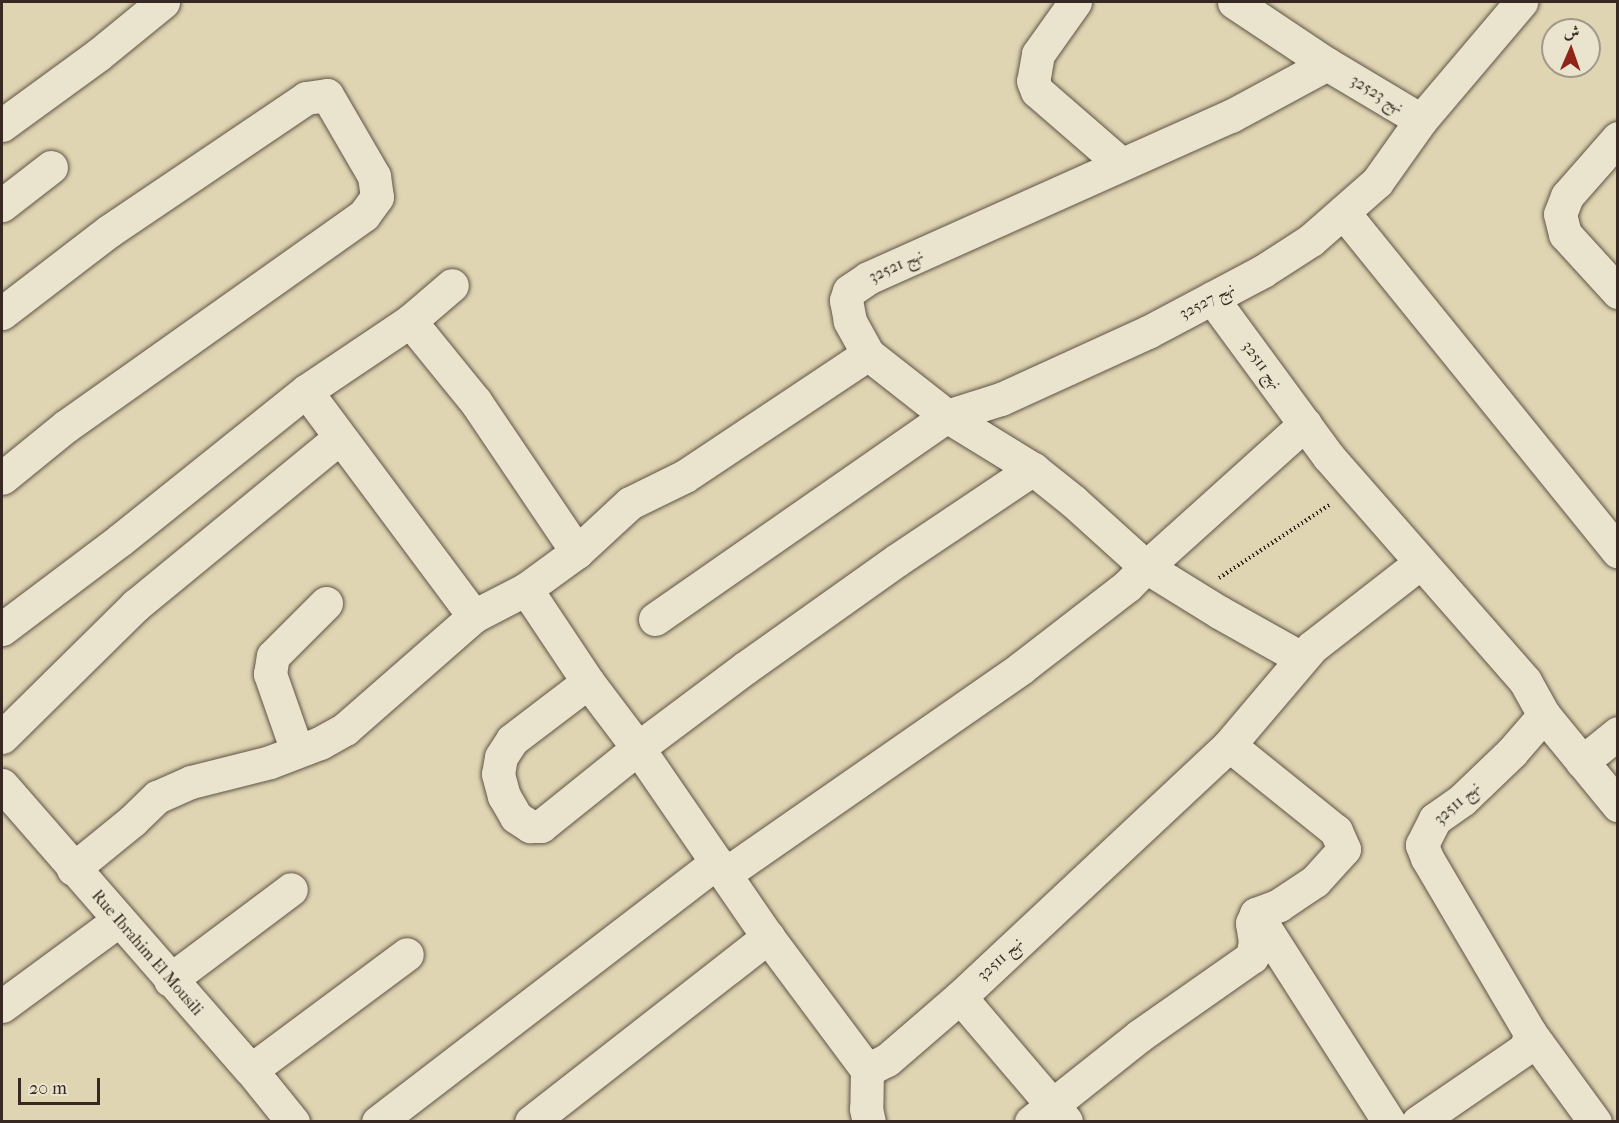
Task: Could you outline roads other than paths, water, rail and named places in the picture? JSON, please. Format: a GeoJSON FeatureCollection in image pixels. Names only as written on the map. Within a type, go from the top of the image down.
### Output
{"type":"FeatureCollection","features":[{"type":"Feature","properties":{"kind":"street"},"geometry":{"type":"LineString","coordinates":[[2,125],[98,55],[163,2]]}},
{"type":"Feature","properties":{"kind":"street"},"geometry":{"type":"LineString","coordinates":[[1075,2],[1038,54],[1033,69],[1033,81],[1037,91],[1121,164]]}},
{"type":"Feature","properties":{"kind":"street","name":"نهج 32523"},"geometry":{"type":"LineString","coordinates":[[1234,2],[1327,64],[1421,120],[1521,2]]}},
{"type":"Feature","properties":{"kind":"street","name":"نهج 32521"},"geometry":{"type":"LineString","coordinates":[[868,354],[850,321],[846,300],[849,291],[868,278],[1231,116],[1327,64]]}},
{"type":"Feature","properties":{"kind":"street"},"geometry":{"type":"LineString","coordinates":[[2,313],[109,231],[306,98],[327,95],[374,177],[377,197],[364,215],[66,426],[2,478]]}},
{"type":"Feature","properties":{"kind":"street","name":"نهج 32527"},"geometry":{"type":"LineString","coordinates":[[655,619],[947,416],[1001,399],[1148,332],[1263,271],[1311,240],[1377,182],[1421,120]]}},
{"type":"Feature","properties":{"kind":"street"},"geometry":{"type":"LineString","coordinates":[[1617,138],[1567,196],[1560,214],[1565,234],[1617,292]]}},
{"type":"Feature","properties":{"kind":"street"},"geometry":{"type":"LineString","coordinates":[[2,205],[51,167]]}},
{"type":"Feature","properties":{"kind":"street"},"geometry":{"type":"LineString","coordinates":[[1343,212],[1617,552]]}},
{"type":"Feature","properties":{"kind":"street"},"geometry":{"type":"LineString","coordinates":[[2,628],[120,540],[306,392],[410,321],[452,285]]}},
{"type":"Feature","properties":{"kind":"street","name":"نهج 32511"},"geometry":{"type":"LineString","coordinates":[[1212,298],[1328,456],[1525,681],[1544,715],[1512,752],[1462,800],[1435,819],[1422,845],[1427,858],[1530,1033]]}},
{"type":"Feature","properties":{"kind":"street"},"geometry":{"type":"LineString","coordinates":[[410,321],[474,401],[577,552]]}},
{"type":"Feature","properties":{"kind":"street"},"geometry":{"type":"LineString","coordinates":[[73,869],[132,821],[157,797],[191,782],[270,762],[320,743],[345,729],[474,616],[526,589],[577,552],[630,503],[685,476],[868,354],[947,416],[1033,470],[1146,567],[1301,658]]}},
{"type":"Feature","properties":{"kind":"street"},"geometry":{"type":"LineString","coordinates":[[306,392],[474,616]]}},
{"type":"Feature","properties":{"kind":"street"},"geometry":{"type":"LineString","coordinates":[[378,1122],[721,868],[1022,668],[1126,586],[1305,424]]}},
{"type":"Feature","properties":{"kind":"street"},"geometry":{"type":"LineString","coordinates":[[2,736],[136,605],[339,438]]}},
{"type":"Feature","properties":{"kind":"street"},"geometry":{"type":"LineString","coordinates":[[588,682],[512,740],[501,757],[498,774],[504,796],[516,817],[530,826],[541,826],[638,748],[897,560],[1033,470]]}},
{"type":"Feature","properties":{"kind":"street","name":"نهج 32511"},"geometry":{"type":"LineString","coordinates":[[867,1070],[887,1060],[960,997],[1229,745],[1301,658],[1420,563]]}},
{"type":"Feature","properties":{"kind":"street"},"geometry":{"type":"LineString","coordinates":[[526,589],[588,682],[638,748],[768,937],[867,1070],[866,1109],[869,1122]]}},
{"type":"Feature","properties":{"kind":"street"},"geometry":{"type":"LineString","coordinates":[[297,751],[270,674],[273,656],[326,603]]}},
{"type":"Feature","properties":{"kind":"street"},"geometry":{"type":"LineString","coordinates":[[1544,715],[1617,805]]}},
{"type":"Feature","properties":{"kind":"street"},"geometry":{"type":"LineString","coordinates":[[1582,762],[1617,733]]}},
{"type":"Feature","properties":{"kind":"street"},"geometry":{"type":"LineString","coordinates":[[960,997],[1050,1116],[1157,1023],[1252,957],[1255,942],[1252,923],[1256,914],[1279,905],[1315,880],[1344,849],[1336,831],[1229,745]]}},
{"type":"Feature","properties":{"kind":"street","name":"Rue Ibrahim El Mousili"},"geometry":{"type":"LineString","coordinates":[[7,801],[119,920],[251,1070],[293,1122]]}},
{"type":"Feature","properties":{"kind":"street"},"geometry":{"type":"LineString","coordinates":[[170,980],[291,889]]}},
{"type":"Feature","properties":{"kind":"street"},"geometry":{"type":"LineString","coordinates":[[1256,914],[1389,1122]]}},
{"type":"Feature","properties":{"kind":"street"},"geometry":{"type":"LineString","coordinates":[[2,1006],[119,920]]}},
{"type":"Feature","properties":{"kind":"street"},"geometry":{"type":"LineString","coordinates":[[531,1122],[768,937]]}},
{"type":"Feature","properties":{"kind":"street"},"geometry":{"type":"LineString","coordinates":[[251,1070],[407,954]]}},
{"type":"Feature","properties":{"kind":"street"},"geometry":{"type":"LineString","coordinates":[[1418,1122],[1526,1048],[1530,1033]]}},
{"type":"Feature","properties":{"kind":"street"},"geometry":{"type":"LineString","coordinates":[[1530,1033],[1595,1122]]}}]}
